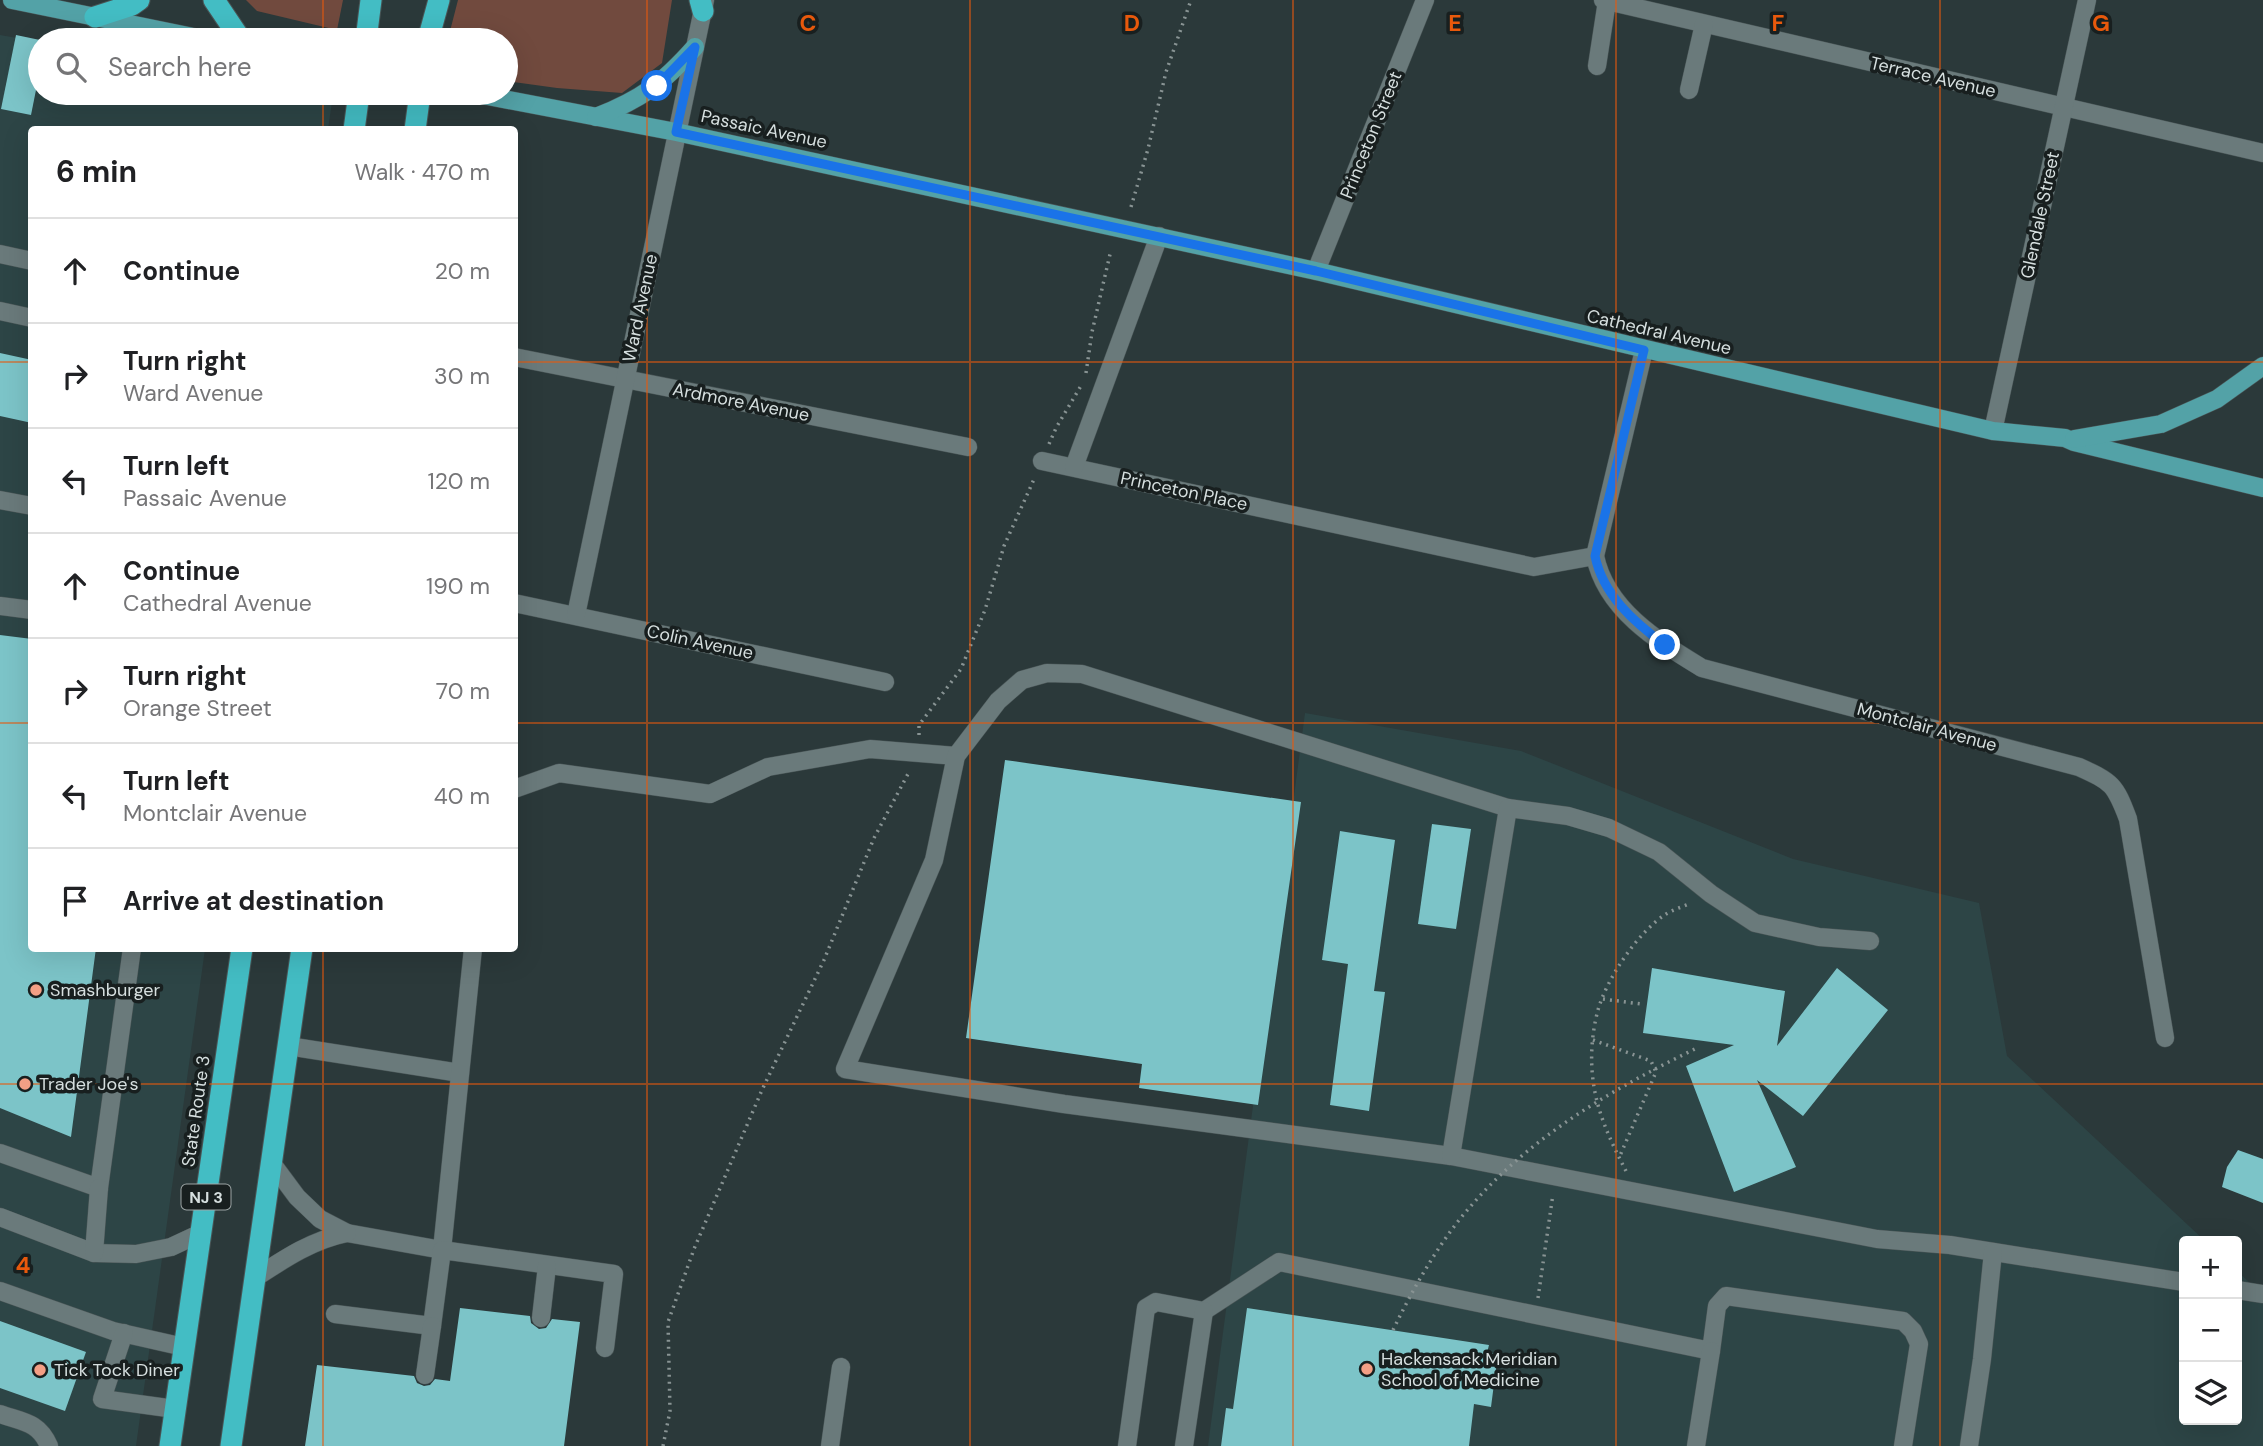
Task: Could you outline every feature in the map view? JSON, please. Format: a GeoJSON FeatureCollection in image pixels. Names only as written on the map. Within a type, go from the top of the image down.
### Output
{"type":"FeatureCollection","features":[{"type":"Feature","properties":{"kind":"highway"},"geometry":{"type":"LineString","coordinates":[[95,17],[132,5],[139,0]]}},
{"type":"Feature","properties":{"kind":"highway"},"geometry":{"type":"LineString","coordinates":[[214,0],[233,28]]}},
{"type":"Feature","properties":{"kind":"highway"},"geometry":{"type":"LineString","coordinates":[[364,0],[365,28]]}},
{"type":"Feature","properties":{"kind":"highway"},"geometry":{"type":"LineString","coordinates":[[368,28],[371,0]]}},
{"type":"Feature","properties":{"kind":"highway"},"geometry":{"type":"LineString","coordinates":[[428,28],[431,0]]}},
{"type":"Feature","properties":{"kind":"highway"},"geometry":{"type":"LineString","coordinates":[[431,28],[439,0]]}},
{"type":"Feature","properties":{"kind":"highway"},"geometry":{"type":"LineString","coordinates":[[416,125],[418,105]]}},
{"type":"Feature","properties":{"kind":"highway","name":"State Route 3"},"geometry":{"type":"LineString","coordinates":[[170,1446],[241,952]]}},
{"type":"Feature","properties":{"kind":"highway"},"geometry":{"type":"LineString","coordinates":[[231,1446],[301,952]]}},
{"type":"Feature","properties":{"kind":"main road"},"geometry":{"type":"LineString","coordinates":[[12,0],[149,28]]}},
{"type":"Feature","properties":{"kind":"main road"},"geometry":{"type":"LineString","coordinates":[[596,117],[623,106],[657,86],[695,47]]}},
{"type":"Feature","properties":{"kind":"main road","name":"Passaic Avenue"},"geometry":{"type":"LineString","coordinates":[[518,102],[676,132],[1046,212]]}},
{"type":"Feature","properties":{"kind":"main road","name":"Cathedral Avenue"},"geometry":{"type":"LineString","coordinates":[[1046,212],[1316,271],[1993,431],[2065,438],[2263,488]]}},
{"type":"Feature","properties":{"kind":"main road"},"geometry":{"type":"LineString","coordinates":[[2065,438],[2075,439],[2161,424],[2217,399],[2263,366]]}},
{"type":"Feature","properties":{"kind":"street","name":"Princeton Street"},"geometry":{"type":"LineString","coordinates":[[1316,271],[1425,0]]}},
{"type":"Feature","properties":{"kind":"street","name":"Glendale Street"},"geometry":{"type":"LineString","coordinates":[[1993,431],[2087,0]]}},
{"type":"Feature","properties":{"kind":"street","name":"Terrace Avenue"},"geometry":{"type":"LineString","coordinates":[[1605,1],[2263,153]]}},
{"type":"Feature","properties":{"kind":"street"},"geometry":{"type":"LineString","coordinates":[[1597,66],[1605,1]]}},
{"type":"Feature","properties":{"kind":"street","name":"Ward Avenue"},"geometry":{"type":"LineString","coordinates":[[576,615],[703,4]]}},
{"type":"Feature","properties":{"kind":"street"},"geometry":{"type":"LineString","coordinates":[[1689,90],[1704,24]]}},
{"type":"Feature","properties":{"kind":"street"},"geometry":{"type":"LineString","coordinates":[[1042,461],[1074,467],[1159,236]]}},
{"type":"Feature","properties":{"kind":"street"},"geometry":{"type":"LineString","coordinates":[[0,254],[28,260]]}},
{"type":"Feature","properties":{"kind":"street"},"geometry":{"type":"LineString","coordinates":[[0,311],[28,317]]}},
{"type":"Feature","properties":{"kind":"street"},"geometry":{"type":"LineString","coordinates":[[1595,556],[1644,350]]}},
{"type":"Feature","properties":{"kind":"street","name":"Ardmore Avenue"},"geometry":{"type":"LineString","coordinates":[[518,358],[968,447]]}},
{"type":"Feature","properties":{"kind":"street","name":"Princeton Place"},"geometry":{"type":"LineString","coordinates":[[1074,467],[1534,567],[1595,556]]}},
{"type":"Feature","properties":{"kind":"street"},"geometry":{"type":"LineString","coordinates":[[0,500],[28,505]]}},
{"type":"Feature","properties":{"kind":"street","name":"Montclair Avenue"},"geometry":{"type":"LineString","coordinates":[[1595,556],[1599,574],[1613,597],[1641,627],[1702,668],[2079,767],[2107,780],[2118,793],[2128,819],[2165,1038]]}},
{"type":"Feature","properties":{"kind":"street","name":"Colin Avenue"},"geometry":{"type":"LineString","coordinates":[[518,604],[885,682]]}},
{"type":"Feature","properties":{"kind":"street"},"geometry":{"type":"LineString","coordinates":[[0,606],[28,610]]}},
{"type":"Feature","properties":{"kind":"street"},"geometry":{"type":"LineString","coordinates":[[1870,941],[1819,937],[1755,923],[1711,894],[1659,852],[1609,828],[1568,816],[1507,808],[1082,674],[1047,673],[1022,680],[998,701],[956,756],[934,860],[919,901],[845,1069],[1064,1104],[1451,1156],[1877,1239],[1950,1245],[2179,1281]]}},
{"type":"Feature","properties":{"kind":"street"},"geometry":{"type":"LineString","coordinates":[[518,788],[559,773],[710,794],[768,767],[870,749],[956,756]]}},
{"type":"Feature","properties":{"kind":"street"},"geometry":{"type":"LineString","coordinates":[[1451,1156],[1507,808]]}},
{"type":"Feature","properties":{"kind":"street"},"geometry":{"type":"LineString","coordinates":[[94,1253],[99,1188],[131,952]]}},
{"type":"Feature","properties":{"kind":"street"},"geometry":{"type":"LineString","coordinates":[[425,1375],[442,1250],[473,952]]}},
{"type":"Feature","properties":{"kind":"street"},"geometry":{"type":"LineString","coordinates":[[288,1046],[460,1073]]}},
{"type":"Feature","properties":{"kind":"street"},"geometry":{"type":"LineString","coordinates":[[0,1153],[99,1188]]}},
{"type":"Feature","properties":{"kind":"street"},"geometry":{"type":"LineString","coordinates":[[271,1161],[297,1197],[320,1219],[347,1233],[442,1250],[614,1274],[605,1348]]}},
{"type":"Feature","properties":{"kind":"street"},"geometry":{"type":"LineString","coordinates":[[0,1217],[94,1253],[136,1254],[171,1247],[201,1233]]}},
{"type":"Feature","properties":{"kind":"street"},"geometry":{"type":"LineString","coordinates":[[255,1278],[301,1248],[331,1236],[347,1233]]}},
{"type":"Feature","properties":{"kind":"street"},"geometry":{"type":"LineString","coordinates":[[1969,1446],[1982,1359],[1993,1252]]}},
{"type":"Feature","properties":{"kind":"street"},"geometry":{"type":"LineString","coordinates":[[1127,1446],[1146,1307],[1156,1302],[1204,1311],[1279,1262],[1710,1351]]}},
{"type":"Feature","properties":{"kind":"street"},"geometry":{"type":"LineString","coordinates":[[541,1318],[547,1266]]}},
{"type":"Feature","properties":{"kind":"street"},"geometry":{"type":"LineString","coordinates":[[0,1291],[124,1334],[184,1347]]}},
{"type":"Feature","properties":{"kind":"street"},"geometry":{"type":"LineString","coordinates":[[2242,1291],[2263,1294]]}},
{"type":"Feature","properties":{"kind":"street"},"geometry":{"type":"LineString","coordinates":[[1696,1446],[1717,1306],[1726,1296],[1903,1321],[1913,1331],[1919,1343],[1903,1446]]}},
{"type":"Feature","properties":{"kind":"street"},"geometry":{"type":"LineString","coordinates":[[1184,1446],[1204,1311]]}},
{"type":"Feature","properties":{"kind":"street"},"geometry":{"type":"LineString","coordinates":[[335,1314],[432,1326]]}},
{"type":"Feature","properties":{"kind":"street"},"geometry":{"type":"LineString","coordinates":[[124,1334],[102,1399],[175,1409]]}},
{"type":"Feature","properties":{"kind":"street"},"geometry":{"type":"LineString","coordinates":[[830,1446],[841,1367]]}},
{"type":"Feature","properties":{"kind":"street"},"geometry":{"type":"LineString","coordinates":[[0,1414],[36,1426],[43,1432],[49,1446]]}},
{"type":"Feature","properties":{"kind":"path"},"geometry":{"type":"LineString","coordinates":[[1130,207],[1148,149],[1166,72],[1191,0]]}},
{"type":"Feature","properties":{"kind":"path"},"geometry":{"type":"LineString","coordinates":[[663,1446],[670,1411],[668,1322],[694,1249],[762,1090],[824,960],[874,838],[919,753],[919,725],[961,669],[985,610],[1004,546],[1056,428],[1086,378],[1092,332],[1111,250]]}},
{"type":"Feature","properties":{"kind":"path"},"geometry":{"type":"LineString","coordinates":[[1636,1192],[1604,1126],[1593,1080],[1593,1040],[1599,1008],[1616,970],[1642,935],[1666,914],[1711,894]]}},
{"type":"Feature","properties":{"kind":"path"},"geometry":{"type":"LineString","coordinates":[[1603,999],[1641,1004]]}},
{"type":"Feature","properties":{"kind":"path"},"geometry":{"type":"LineString","coordinates":[[1593,1040],[1651,1061],[1656,1072],[1619,1158]]}},
{"type":"Feature","properties":{"kind":"path"},"geometry":{"type":"LineString","coordinates":[[1393,1330],[1429,1262],[1456,1224],[1486,1189],[1533,1145],[1608,1094],[1697,1048]]}},
{"type":"Feature","properties":{"kind":"path"},"geometry":{"type":"LineString","coordinates":[[1536,1314],[1555,1176]]}},
{"type":"Feature","properties":{"kind":"shaded area"},"geometry":{"type":"Polygon","coordinates":[[[246,0],[343,0],[337,28],[257,11],[246,0]]]}},
{"type":"Feature","properties":{"kind":"shaded area"},"geometry":{"type":"Polygon","coordinates":[[[458,0],[672,0],[662,63],[622,93],[518,83],[518,28],[451,28],[458,0]]]}},
{"type":"Feature","properties":{"kind":"shaded area"},"geometry":{"type":"Polygon","coordinates":[[[0,35],[28,40],[28,105],[332,105],[328,126],[28,126],[28,952],[205,952],[136,1446],[0,1446],[0,35]]]}},
{"type":"Feature","properties":{"kind":"shaded area"},"geometry":{"type":"Polygon","coordinates":[[[1305,713],[1521,751],[1793,859],[1979,903],[2007,1056],[2200,1236],[2179,1236],[2179,1425],[2242,1425],[2242,1276],[2263,1295],[2263,1446],[1208,1446],[1305,713]]]}},
{"type":"Feature","properties":{"kind":"building"},"geometry":{"type":"Polygon","coordinates":[[[16,35],[28,38],[28,105],[33,105],[31,115],[1,109],[16,35]]]}},
{"type":"Feature","properties":{"kind":"building"},"geometry":{"type":"Polygon","coordinates":[[[0,353],[28,359],[28,422],[0,416],[0,353]]]}},
{"type":"Feature","properties":{"kind":"building"},"geometry":{"type":"Polygon","coordinates":[[[0,635],[28,638],[28,952],[95,952],[71,1137],[0,1108],[0,635]]]}},
{"type":"Feature","properties":{"kind":"building"},"geometry":{"type":"Polygon","coordinates":[[[1005,760],[1301,802],[1258,1105],[1139,1088],[1142,1064],[966,1038],[1005,760]]]}},
{"type":"Feature","properties":{"kind":"building"},"geometry":{"type":"Polygon","coordinates":[[[1432,824],[1471,829],[1456,929],[1418,924],[1432,824]]]}},
{"type":"Feature","properties":{"kind":"building"},"geometry":{"type":"Polygon","coordinates":[[[1340,831],[1395,840],[1374,991],[1385,992],[1369,1111],[1330,1105],[1348,964],[1322,960],[1340,831]]]}},
{"type":"Feature","properties":{"kind":"building"},"geometry":{"type":"Polygon","coordinates":[[[1652,968],[1785,991],[1777,1046],[1837,968],[1888,1010],[1803,1116],[1757,1080],[1796,1167],[1734,1192],[1686,1066],[1734,1045],[1643,1033],[1652,968]]]}},
{"type":"Feature","properties":{"kind":"building"},"geometry":{"type":"Polygon","coordinates":[[[2238,1150],[2263,1159],[2263,1203],[2222,1187],[2227,1167],[2238,1150]]]}},
{"type":"Feature","properties":{"kind":"building"},"geometry":{"type":"Polygon","coordinates":[[[460,1308],[530,1316],[531,1323],[539,1329],[546,1328],[552,1319],[580,1322],[564,1446],[305,1446],[317,1365],[414,1376],[417,1383],[424,1386],[430,1385],[435,1379],[450,1381],[460,1308]]]}},
{"type":"Feature","properties":{"kind":"building","name":"Hackensack Meridian School of Medicine"},"geometry":{"type":"Polygon","coordinates":[[[1247,1308],[1489,1345],[1487,1353],[1498,1353],[1491,1407],[1474,1404],[1469,1446],[1221,1446],[1226,1408],[1233,1409],[1247,1308]]]}},
{"type":"Feature","properties":{"kind":"building","name":"Tick Tock Diner"},"geometry":{"type":"Polygon","coordinates":[[[0,1321],[86,1352],[65,1411],[0,1388],[0,1321]]]}},
{"type":"Feature","properties":{"kind":"place","name":"Smashburger"},"geometry":{"type":"Point","coordinates":[36,990]}},
{"type":"Feature","properties":{"kind":"place","name":"Trader Joe's"},"geometry":{"type":"Point","coordinates":[25,1084]}},
{"type":"Feature","properties":{"kind":"place","name":"Hackensack Meridian School of Medicine"},"geometry":{"type":"Point","coordinates":[1367,1369]}},
{"type":"Feature","properties":{"kind":"place","name":"Tick Tock Diner"},"geometry":{"type":"Point","coordinates":[40,1370]}},
{"type":"Feature","properties":{"kind":"route"},"geometry":{"type":"LineString","coordinates":[[657,86],[695,47],[676,132],[1316,271],[1644,350],[1595,556],[1599,574],[1613,597],[1641,627],[1665,645]]}}]}
